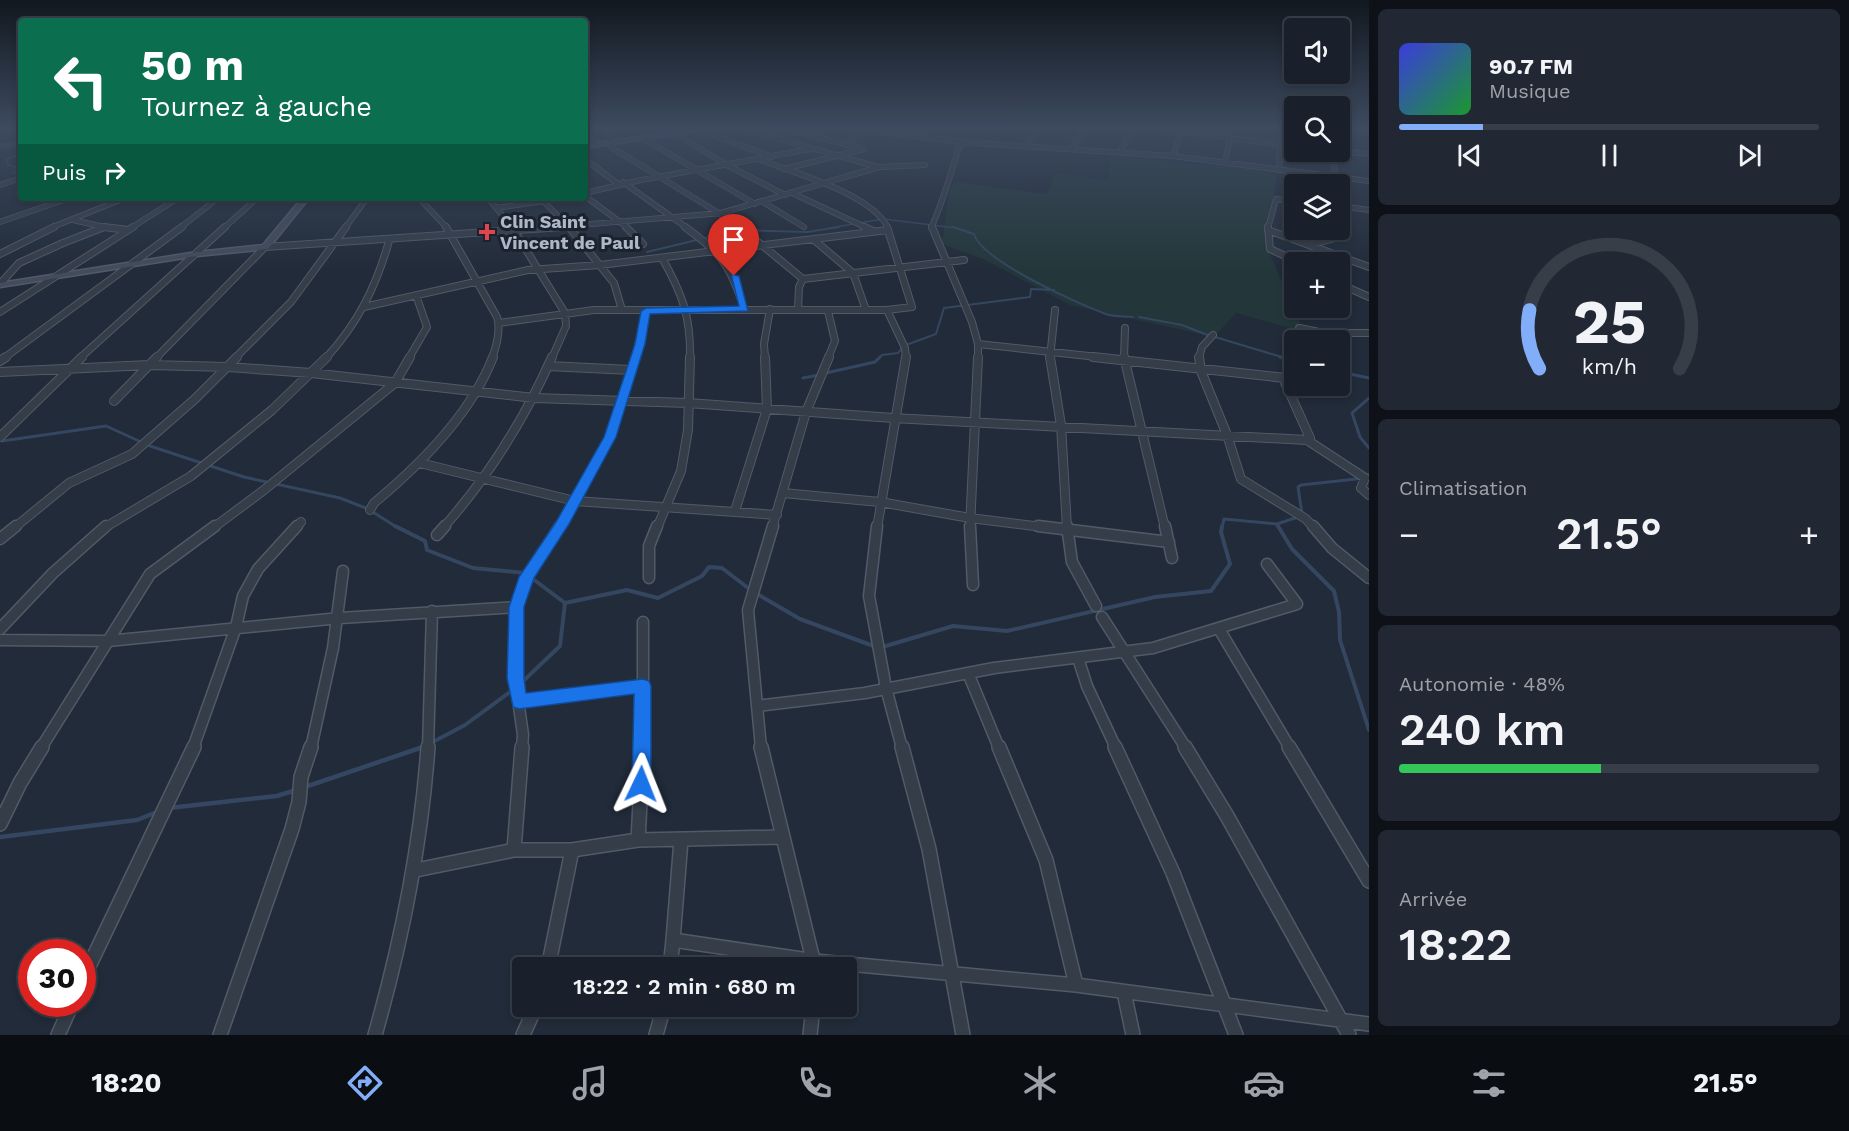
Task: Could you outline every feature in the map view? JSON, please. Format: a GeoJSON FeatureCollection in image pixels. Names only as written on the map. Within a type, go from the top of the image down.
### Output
{"type":"FeatureCollection","features":[{"type":"Feature","properties":{"kind":"street"},"geometry":{"type":"LineString","coordinates":[[609,175],[671,216],[715,251],[734,276],[744,309]]}},
{"type":"Feature","properties":{"kind":"street"},"geometry":{"type":"LineString","coordinates":[[588,194],[621,183],[658,175]]}},
{"type":"Feature","properties":{"kind":"street"},"geometry":{"type":"LineString","coordinates":[[702,175],[755,204]]}},
{"type":"Feature","properties":{"kind":"street"},"geometry":{"type":"LineString","coordinates":[[747,175],[785,195]]}},
{"type":"Feature","properties":{"kind":"street"},"geometry":{"type":"LineString","coordinates":[[499,323],[565,313],[622,310],[828,311],[887,310],[912,307],[883,220],[869,207],[799,175]]}},
{"type":"Feature","properties":{"kind":"street"},"geometry":{"type":"LineString","coordinates":[[0,284],[196,254],[265,247],[389,241],[721,213],[852,175]]}},
{"type":"Feature","properties":{"kind":"street"},"geometry":{"type":"LineString","coordinates":[[950,175],[944,200],[932,224],[933,236],[972,322],[978,344],[970,518],[973,585]]}},
{"type":"Feature","properties":{"kind":"street"},"geometry":{"type":"LineString","coordinates":[[654,176],[721,213],[763,244],[803,279],[964,260]]}},
{"type":"Feature","properties":{"kind":"street"},"geometry":{"type":"LineString","coordinates":[[1350,178],[1369,180]]}},
{"type":"Feature","properties":{"kind":"street"},"geometry":{"type":"LineString","coordinates":[[0,185],[18,179]]}},
{"type":"Feature","properties":{"kind":"street"},"geometry":{"type":"LineString","coordinates":[[792,193],[874,231]]}},
{"type":"Feature","properties":{"kind":"street"},"geometry":{"type":"LineString","coordinates":[[588,197],[621,220],[643,244]]}},
{"type":"Feature","properties":{"kind":"street"},"geometry":{"type":"LineString","coordinates":[[1284,200],[1276,199],[1268,230],[1270,249],[1284,256]]}},
{"type":"Feature","properties":{"kind":"street"},"geometry":{"type":"LineString","coordinates":[[0,222],[60,201]]}},
{"type":"Feature","properties":{"kind":"street"},"geometry":{"type":"LineString","coordinates":[[0,254],[72,219],[117,201]]}},
{"type":"Feature","properties":{"kind":"street"},"geometry":{"type":"LineString","coordinates":[[0,312],[173,201]]}},
{"type":"Feature","properties":{"kind":"street"},"geometry":{"type":"LineString","coordinates":[[0,361],[135,263],[213,201]]}},
{"type":"Feature","properties":{"kind":"street"},"geometry":{"type":"LineString","coordinates":[[0,437],[68,370],[254,201]]}},
{"type":"Feature","properties":{"kind":"street"},"geometry":{"type":"LineString","coordinates":[[114,401],[265,247],[303,201]]}},
{"type":"Feature","properties":{"kind":"street"},"geometry":{"type":"LineString","coordinates":[[0,539],[69,483],[121,460],[145,444],[228,367],[291,302],[365,201]]}},
{"type":"Feature","properties":{"kind":"street"},"geometry":{"type":"LineString","coordinates":[[370,510],[374,503],[420,463],[454,423],[495,354],[499,323],[444,223],[422,201]]}},
{"type":"Feature","properties":{"kind":"street"},"geometry":{"type":"LineString","coordinates":[[437,535],[484,479],[534,398],[564,335],[565,313],[515,230],[490,201]]}},
{"type":"Feature","properties":{"kind":"street"},"geometry":{"type":"LineString","coordinates":[[544,201],[568,225],[614,283],[622,310]]}},
{"type":"Feature","properties":{"kind":"street"},"geometry":{"type":"LineString","coordinates":[[496,208],[554,201]]}},
{"type":"Feature","properties":{"kind":"street"},"geometry":{"type":"LineString","coordinates":[[764,202],[804,227]]}},
{"type":"Feature","properties":{"kind":"street"},"geometry":{"type":"LineString","coordinates":[[1350,208],[1369,210]]}},
{"type":"Feature","properties":{"kind":"street"},"geometry":{"type":"LineString","coordinates":[[72,219],[104,228],[128,230]]}},
{"type":"Feature","properties":{"kind":"street"},"geometry":{"type":"LineString","coordinates":[[0,284],[21,261],[104,228]]}},
{"type":"Feature","properties":{"kind":"street"},"geometry":{"type":"LineString","coordinates":[[364,307],[476,280],[538,270],[662,258],[888,230]]}},
{"type":"Feature","properties":{"kind":"street"},"geometry":{"type":"LineString","coordinates":[[1268,230],[1369,267]]}},
{"type":"Feature","properties":{"kind":"street"},"geometry":{"type":"LineString","coordinates":[[813,239],[853,273],[866,310]]}},
{"type":"Feature","properties":{"kind":"street"},"geometry":{"type":"LineString","coordinates":[[1311,244],[1333,240]]}},
{"type":"Feature","properties":{"kind":"street"},"geometry":{"type":"LineString","coordinates":[[0,629],[60,565],[106,526],[205,465],[311,373],[348,331],[364,307],[379,276],[389,241]]}},
{"type":"Feature","properties":{"kind":"street"},"geometry":{"type":"LineString","coordinates":[[649,578],[649,546],[667,508],[686,450],[692,332],[687,310],[671,270],[662,258]]}},
{"type":"Feature","properties":{"kind":"street"},"geometry":{"type":"LineString","coordinates":[[798,310],[799,287],[803,279]]}},
{"type":"Feature","properties":{"kind":"street"},"geometry":{"type":"LineString","coordinates":[[1350,288],[1369,297]]}},
{"type":"Feature","properties":{"kind":"street"},"geometry":{"type":"LineString","coordinates":[[0,824],[21,783],[150,574],[272,484],[395,383],[426,327],[424,314],[416,295]]}},
{"type":"Feature","properties":{"kind":"street"},"geometry":{"type":"LineString","coordinates":[[735,512],[767,409],[764,344],[770,309]]}},
{"type":"Feature","properties":{"kind":"street"},"geometry":{"type":"LineString","coordinates":[[887,310],[905,348],[906,359],[893,418],[869,596],[886,688],[929,849],[963,1035]]}},
{"type":"Feature","properties":{"kind":"street"},"geometry":{"type":"LineString","coordinates":[[1055,310],[1049,353],[1061,425],[1067,531],[1072,562],[1096,606]]}},
{"type":"Feature","properties":{"kind":"street"},"geometry":{"type":"LineString","coordinates":[[514,850],[523,735],[517,688],[517,607],[529,574],[575,501],[610,437],[640,344],[646,311]]}},
{"type":"Feature","properties":{"kind":"street"},"geometry":{"type":"LineString","coordinates":[[813,957],[780,837],[761,751],[748,610],[806,412],[835,341],[828,311]]}},
{"type":"Feature","properties":{"kind":"street"},"geometry":{"type":"LineString","coordinates":[[1125,328],[1124,362],[1172,558]]}},
{"type":"Feature","properties":{"kind":"street"},"geometry":{"type":"LineString","coordinates":[[1299,328],[1324,333],[1369,333]]}},
{"type":"Feature","properties":{"kind":"street"},"geometry":{"type":"LineString","coordinates":[[1213,335],[1202,347],[1199,356],[1201,371],[1227,435],[1240,479],[1290,507],[1306,519],[1332,548],[1367,573]]}},
{"type":"Feature","properties":{"kind":"street"},"geometry":{"type":"LineString","coordinates":[[978,344],[1201,371],[1283,378],[1310,438],[1307,440]]}},
{"type":"Feature","properties":{"kind":"street"},"geometry":{"type":"LineString","coordinates":[[0,372],[149,365],[228,367],[311,373],[472,393],[534,398],[688,403],[893,418],[1061,425],[1307,440],[1365,478],[1361,488],[1369,495]]}},
{"type":"Feature","properties":{"kind":"street"},"geometry":{"type":"LineString","coordinates":[[548,366],[631,370]]}},
{"type":"Feature","properties":{"kind":"street"},"geometry":{"type":"LineString","coordinates":[[420,463],[575,501],[777,515]]}},
{"type":"Feature","properties":{"kind":"street"},"geometry":{"type":"LineString","coordinates":[[783,493],[880,502],[970,518],[1168,542]]}},
{"type":"Feature","properties":{"kind":"street"},"geometry":{"type":"LineString","coordinates":[[96,951],[153,831],[167,808],[189,756],[236,627],[238,610],[256,570],[301,522]]}},
{"type":"Feature","properties":{"kind":"street"},"geometry":{"type":"LineString","coordinates":[[757,706],[886,688],[968,673],[1124,654],[1219,629],[1297,604],[1267,564]]}},
{"type":"Feature","properties":{"kind":"street"},"geometry":{"type":"LineString","coordinates":[[220,1035],[292,829],[299,802],[301,777],[304,774],[329,677],[340,618],[343,571]]}},
{"type":"Feature","properties":{"kind":"street"},"geometry":{"type":"LineString","coordinates":[[0,640],[108,640],[340,618],[517,607]]}},
{"type":"Feature","properties":{"kind":"street"},"geometry":{"type":"LineString","coordinates":[[375,1035],[395,970],[416,870],[429,738],[433,673],[432,611]]}},
{"type":"Feature","properties":{"kind":"street"},"geometry":{"type":"LineString","coordinates":[[1102,617],[1164,712],[1227,816],[1349,1035]]}},
{"type":"Feature","properties":{"kind":"street"},"geometry":{"type":"LineString","coordinates":[[638,840],[643,765],[643,622]]}},
{"type":"Feature","properties":{"kind":"street"},"geometry":{"type":"LineString","coordinates":[[1219,629],[1369,881]]}},
{"type":"Feature","properties":{"kind":"street"},"geometry":{"type":"LineString","coordinates":[[1078,658],[1087,686],[1173,873],[1236,1035]]}},
{"type":"Feature","properties":{"kind":"street"},"geometry":{"type":"LineString","coordinates":[[968,673],[998,748],[1032,819],[1062,918],[1076,985]]}},
{"type":"Feature","properties":{"kind":"street"},"geometry":{"type":"LineString","coordinates":[[519,702],[643,686]]}},
{"type":"Feature","properties":{"kind":"street"},"geometry":{"type":"LineString","coordinates":[[416,870],[514,850],[572,850],[638,840],[780,837]]}},
{"type":"Feature","properties":{"kind":"street"},"geometry":{"type":"LineString","coordinates":[[671,957],[681,840]]}},
{"type":"Feature","properties":{"kind":"street"},"geometry":{"type":"LineString","coordinates":[[550,957],[572,850]]}},
{"type":"Feature","properties":{"kind":"street"},"geometry":{"type":"LineString","coordinates":[[673,940],[774,957]]}},
{"type":"Feature","properties":{"kind":"street"},"geometry":{"type":"LineString","coordinates":[[857,967],[1076,985],[1224,1007],[1369,1024]]}},
{"type":"Feature","properties":{"kind":"street"},"geometry":{"type":"LineString","coordinates":[[1125,992],[1133,1035]]}},
{"type":"Feature","properties":{"kind":"street"},"geometry":{"type":"LineString","coordinates":[[58,1035],[66,1017]]}},
{"type":"Feature","properties":{"kind":"street"},"geometry":{"type":"LineString","coordinates":[[522,1035],[531,1017]]}},
{"type":"Feature","properties":{"kind":"street"},"geometry":{"type":"LineString","coordinates":[[656,1035],[661,1017]]}},
{"type":"Feature","properties":{"kind":"street"},"geometry":{"type":"LineString","coordinates":[[810,1035],[812,1017]]}},
{"type":"Feature","properties":{"kind":"green space"},"geometry":{"type":"Polygon","coordinates":[[[1054,175],[1108,180],[1109,175],[1276,175],[1267,247],[1284,286],[1284,318],[1298,318],[1303,330],[1236,313],[1214,337],[1070,305],[983,259],[942,244],[949,191],[954,182],[1047,194],[1054,175]]]}},
{"type":"Feature","properties":{"kind":"waterway"},"geometry":{"type":"LineString","coordinates":[[830,228],[883,219],[955,228]]}},
{"type":"Feature","properties":{"kind":"waterway"},"geometry":{"type":"LineString","coordinates":[[647,252],[738,230],[807,232],[839,227]]}},
{"type":"Feature","properties":{"kind":"waterway"},"geometry":{"type":"LineString","coordinates":[[955,228],[974,234],[994,256],[1052,290]]}},
{"type":"Feature","properties":{"kind":"waterway"},"geometry":{"type":"LineString","coordinates":[[906,345],[936,334],[944,308],[1030,297],[1031,289],[1052,290]]}},
{"type":"Feature","properties":{"kind":"waterway"},"geometry":{"type":"LineString","coordinates":[[1052,290],[1106,314],[1133,317]]}},
{"type":"Feature","properties":{"kind":"waterway"},"geometry":{"type":"LineString","coordinates":[[1139,317],[1182,325],[1210,336]]}},
{"type":"Feature","properties":{"kind":"waterway"},"geometry":{"type":"LineString","coordinates":[[1215,337],[1284,358]]}},
{"type":"Feature","properties":{"kind":"waterway"},"geometry":{"type":"LineString","coordinates":[[826,373],[875,362],[882,355],[898,353],[903,347]]}},
{"type":"Feature","properties":{"kind":"waterway"},"geometry":{"type":"LineString","coordinates":[[1280,357],[1284,358]]}},
{"type":"Feature","properties":{"kind":"waterway"},"geometry":{"type":"LineString","coordinates":[[1350,374],[1369,378]]}},
{"type":"Feature","properties":{"kind":"waterway"},"geometry":{"type":"LineString","coordinates":[[803,378],[819,375]]}},
{"type":"Feature","properties":{"kind":"waterway"},"geometry":{"type":"LineString","coordinates":[[1369,398],[1352,413],[1360,437],[1369,448]]}},
{"type":"Feature","properties":{"kind":"waterway"},"geometry":{"type":"LineString","coordinates":[[2,441],[106,426],[150,446],[244,477],[340,498],[368,509],[398,528]]}},
{"type":"Feature","properties":{"kind":"waterway"},"geometry":{"type":"LineString","coordinates":[[1302,514],[1298,487],[1301,485],[1365,478],[1369,474]]}},
{"type":"Feature","properties":{"kind":"waterway"},"geometry":{"type":"LineString","coordinates":[[1222,528],[1224,519],[1277,524],[1298,517]]}},
{"type":"Feature","properties":{"kind":"waterway"},"geometry":{"type":"LineString","coordinates":[[395,526],[425,541],[427,550],[473,568],[525,573],[565,603]]}},
{"type":"Feature","properties":{"kind":"waterway"},"geometry":{"type":"LineString","coordinates":[[565,603],[627,590],[658,598],[702,576],[709,567],[722,568],[752,591],[800,619],[879,648],[953,626],[1007,631],[1155,597],[1211,591],[1230,564],[1221,532],[1222,526]]}},
{"type":"Feature","properties":{"kind":"waterway"},"geometry":{"type":"LineString","coordinates":[[1278,526],[1292,549],[1334,591],[1339,612],[1340,640],[1369,730]]}},
{"type":"Feature","properties":{"kind":"waterway"},"geometry":{"type":"LineString","coordinates":[[519,685],[560,646],[565,603]]}},
{"type":"Feature","properties":{"kind":"waterway"},"geometry":{"type":"LineString","coordinates":[[429,744],[465,725],[514,689]]}},
{"type":"Feature","properties":{"kind":"waterway"},"geometry":{"type":"LineString","coordinates":[[305,787],[423,747],[419,748]]}},
{"type":"Feature","properties":{"kind":"waterway"},"geometry":{"type":"LineString","coordinates":[[169,808],[277,796],[296,790]]}},
{"type":"Feature","properties":{"kind":"waterway"},"geometry":{"type":"LineString","coordinates":[[0,837],[137,820],[157,812]]}},
{"type":"Feature","properties":{"kind":"place","name":"Clin Saint Vincent de Paul"},"geometry":{"type":"Point","coordinates":[487,232]}},
{"type":"Feature","properties":{"kind":"route"},"geometry":{"type":"LineString","coordinates":[[641,784],[643,686],[519,702],[515,678],[517,607],[521,589],[527,577],[562,524],[610,437],[640,344],[646,311],[744,309],[734,276]]}}]}
